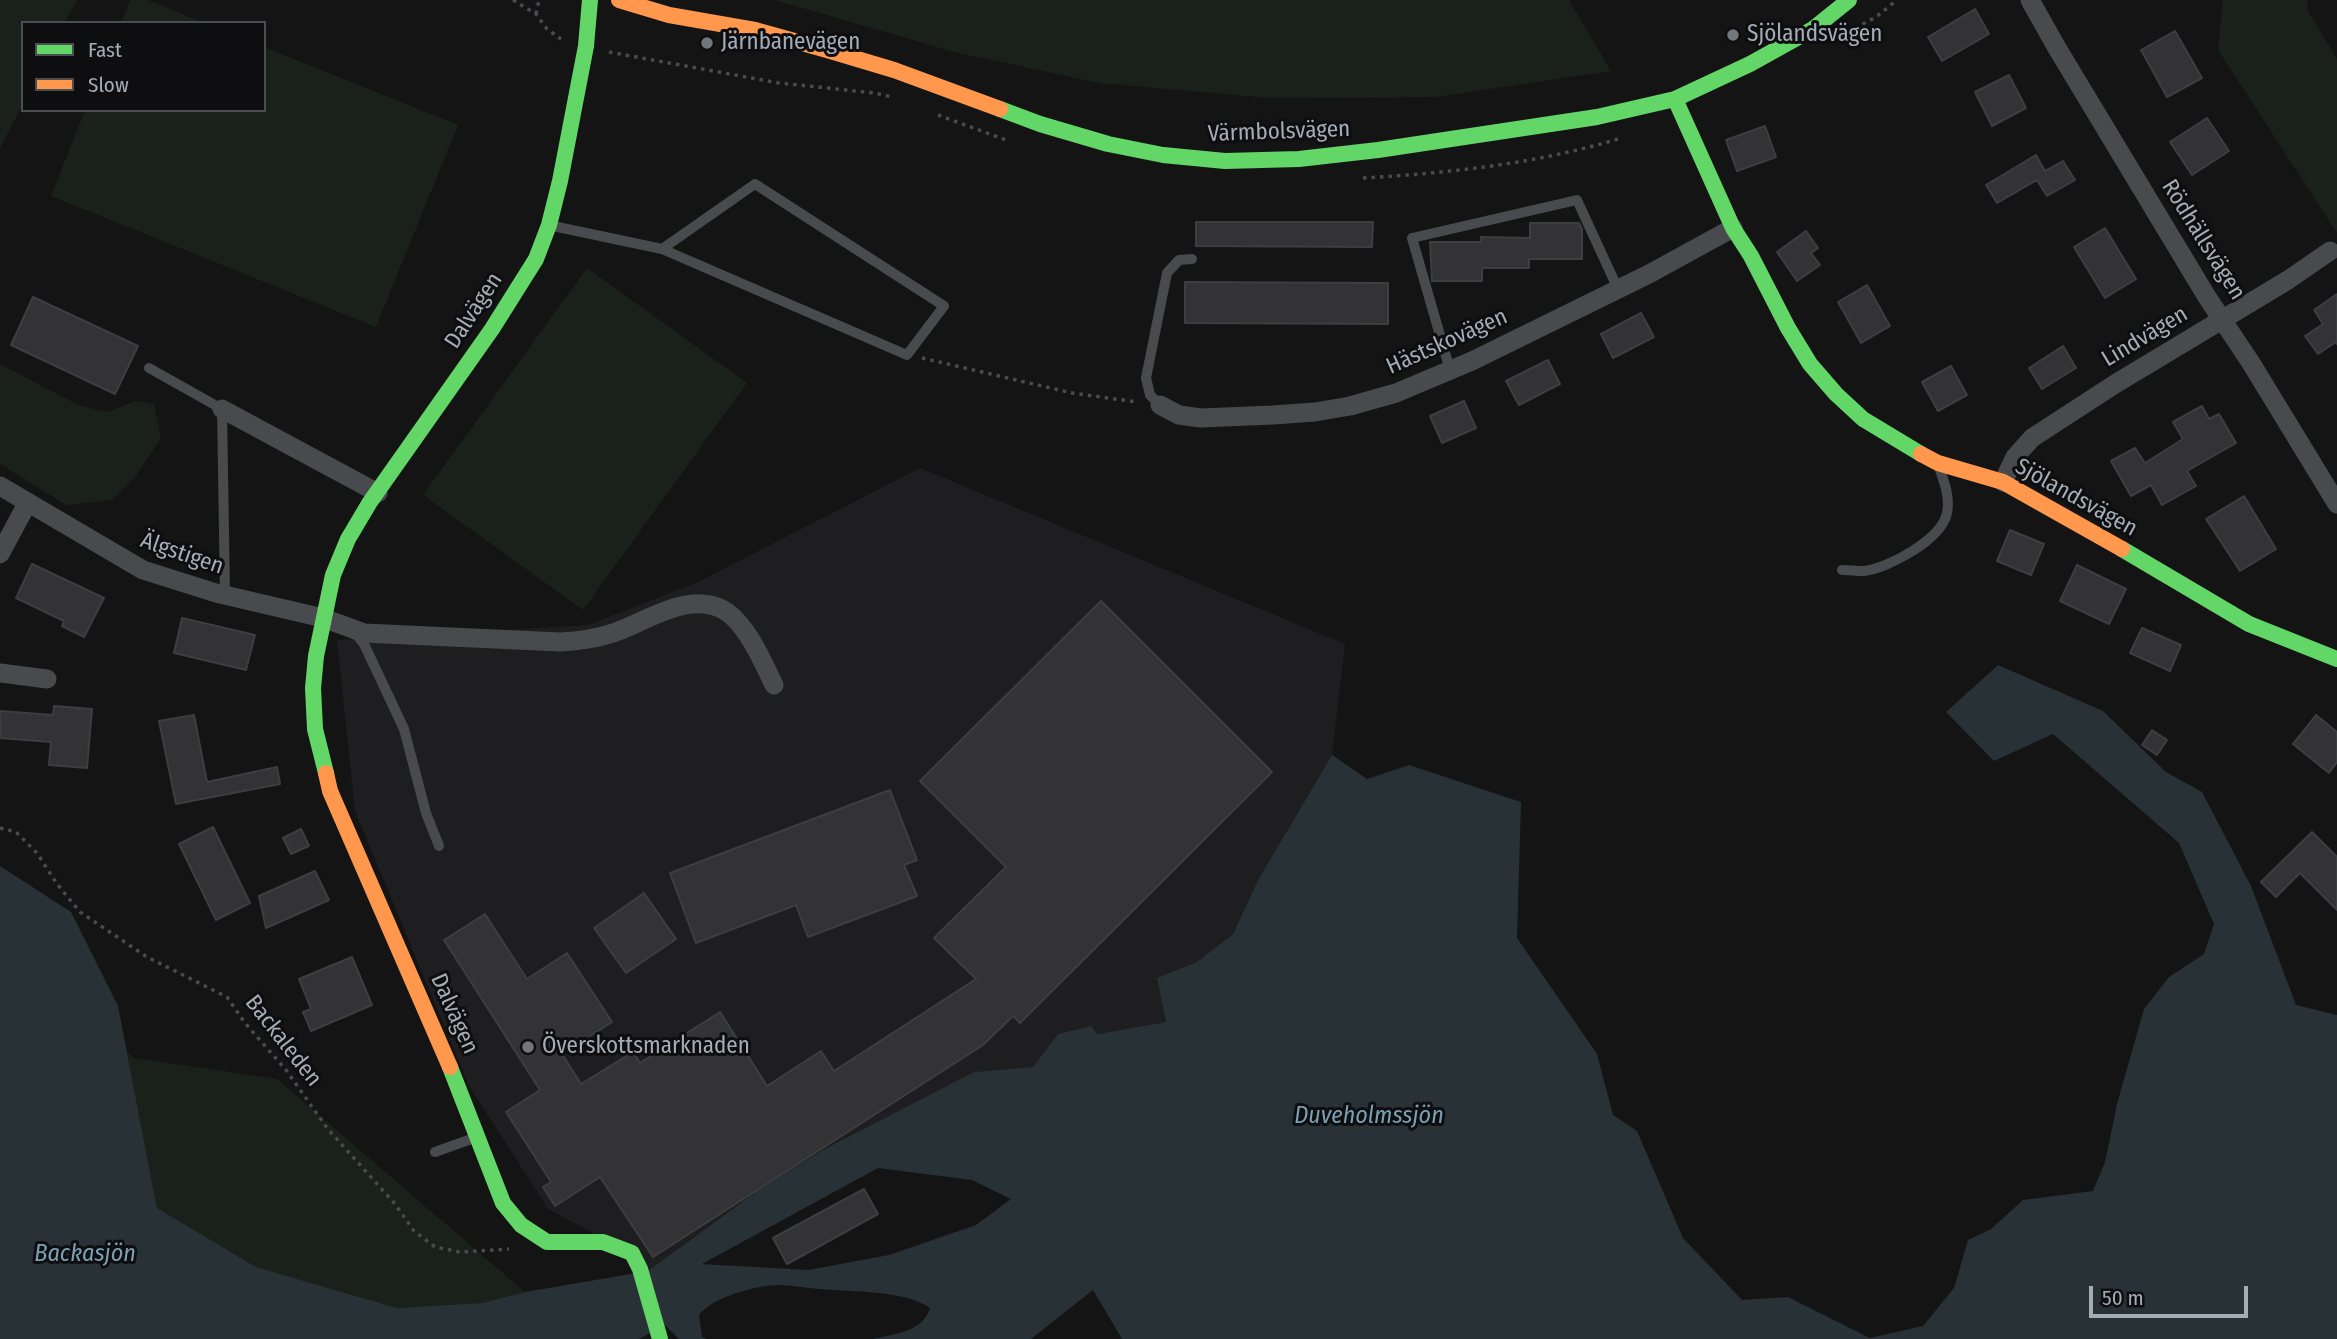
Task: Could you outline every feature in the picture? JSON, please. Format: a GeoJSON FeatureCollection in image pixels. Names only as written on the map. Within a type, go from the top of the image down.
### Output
{"type":"FeatureCollection","features":[{"type":"Feature","properties":{"kind":"street","name":"Dalvägen"},"geometry":{"type":"LineString","coordinates":[[531,1234],[503,1203],[460,1090],[364,874],[327,782],[315,729],[316,656],[333,575],[348,539],[513,298],[536,258],[549,225],[560,181],[586,46],[590,0]]}},
{"type":"Feature","properties":{"kind":"street","name":"Värmbolsvägen"},"geometry":{"type":"LineString","coordinates":[[619,0],[669,15],[755,30],[827,50],[894,70],[1040,124],[1108,144],[1163,155],[1225,161],[1299,159],[1378,150],[1597,117],[1675,99],[1750,64],[1813,29],[1849,0]]}},
{"type":"Feature","properties":{"kind":"street","name":"Rödhällsvägen"},"geometry":{"type":"LineString","coordinates":[[2030,0],[2207,297],[2223,318],[2337,504]]}},
{"type":"Feature","properties":{"kind":"street","name":"Sjölandsvägen"},"geometry":{"type":"LineString","coordinates":[[1675,99],[1733,228],[1751,256],[1788,328],[1810,364],[1863,419],[1938,463],[2003,482],[2118,545],[2249,624],[2337,659]]}},
{"type":"Feature","properties":{"kind":"street","name":"Hästskovägen"},"geometry":{"type":"LineString","coordinates":[[1160,405],[1179,415],[1201,418],[1315,412],[1350,406],[1396,393],[1618,289],[1733,228]]}},
{"type":"Feature","properties":{"kind":"street","name":"Lindvägen"},"geometry":{"type":"LineString","coordinates":[[2003,482],[2015,457],[2032,438],[2223,318],[2288,281],[2330,251]]}},
{"type":"Feature","properties":{"kind":"street"},"geometry":{"type":"LineString","coordinates":[[222,409],[378,493]]}},
{"type":"Feature","properties":{"kind":"street","name":"Älgstigen"},"geometry":{"type":"LineString","coordinates":[[0,486],[143,570],[225,595],[323,618]]}},
{"type":"Feature","properties":{"kind":"street"},"geometry":{"type":"LineString","coordinates":[[0,554],[29,502]]}},
{"type":"Feature","properties":{"kind":"street"},"geometry":{"type":"LineString","coordinates":[[323,618],[383,635],[560,642],[587,640],[616,632],[670,609],[690,604],[709,605],[727,612],[740,626],[759,652],[774,685]]}},
{"type":"Feature","properties":{"kind":"street"},"geometry":{"type":"LineString","coordinates":[[0,673],[47,679]]}},
{"type":"Feature","properties":{"kind":"street"},"geometry":{"type":"LineString","coordinates":[[531,1234],[547,1242],[603,1242],[618,1245],[632,1253],[640,1269],[659,1336]]}},
{"type":"Feature","properties":{"kind":"lane"},"geometry":{"type":"LineString","coordinates":[[549,225],[662,249],[907,355],[944,306],[755,184],[662,249]]}},
{"type":"Feature","properties":{"kind":"lane"},"geometry":{"type":"LineString","coordinates":[[1450,370],[1412,238],[1577,200],[1618,289]]}},
{"type":"Feature","properties":{"kind":"lane"},"geometry":{"type":"LineString","coordinates":[[1160,405],[1150,395],[1146,378],[1167,273],[1179,260],[1192,258]]}},
{"type":"Feature","properties":{"kind":"lane"},"geometry":{"type":"LineString","coordinates":[[149,368],[222,409],[225,595]]}},
{"type":"Feature","properties":{"kind":"lane"},"geometry":{"type":"LineString","coordinates":[[1842,570],[1866,571],[1884,566],[1936,534],[1947,514],[1948,490],[1938,463]]}},
{"type":"Feature","properties":{"kind":"lane"},"geometry":{"type":"LineString","coordinates":[[351,628],[364,644],[404,729],[426,813],[439,846]]}},
{"type":"Feature","properties":{"kind":"lane"},"geometry":{"type":"LineString","coordinates":[[435,1152],[477,1137]]}},
{"type":"Feature","properties":{"kind":"path"},"geometry":{"type":"LineString","coordinates":[[513,0],[536,14],[547,29],[562,40],[615,54],[779,83],[875,93],[899,99]]}},
{"type":"Feature","properties":{"kind":"path"},"geometry":{"type":"LineString","coordinates":[[536,14],[539,0]]}},
{"type":"Feature","properties":{"kind":"path"},"geometry":{"type":"LineString","coordinates":[[1845,33],[1876,17],[1897,0]]}},
{"type":"Feature","properties":{"kind":"path"},"geometry":{"type":"LineString","coordinates":[[935,113],[1013,142]]}},
{"type":"Feature","properties":{"kind":"path"},"geometry":{"type":"LineString","coordinates":[[1354,179],[1482,169],[1625,137]]}},
{"type":"Feature","properties":{"kind":"path"},"geometry":{"type":"LineString","coordinates":[[907,355],[1072,393],[1160,405]]}},
{"type":"Feature","properties":{"kind":"path","name":"Backaleden"},"geometry":{"type":"LineString","coordinates":[[0,828],[16,832],[37,853],[80,912],[147,957],[227,998],[244,1023],[286,1070],[327,1128],[395,1205],[414,1231],[435,1247],[460,1252],[515,1248],[531,1234]]}},
{"type":"Feature","properties":{"kind":"shaded area"},"geometry":{"type":"Polygon","coordinates":[[[0,0],[77,0],[66,21],[21,21],[21,108],[0,148],[0,0]]]}},
{"type":"Feature","properties":{"kind":"shaded area"},"geometry":{"type":"Polygon","coordinates":[[[130,0],[148,0],[199,21],[122,21],[130,0]]]}},
{"type":"Feature","properties":{"kind":"shaded area"},"geometry":{"type":"Polygon","coordinates":[[[775,0],[1569,0],[1611,71],[1435,97],[1270,98],[1099,83],[954,52],[775,0]]]}},
{"type":"Feature","properties":{"kind":"shaded area"},"geometry":{"type":"Polygon","coordinates":[[[2223,0],[2308,0],[2307,9],[2337,59],[2337,233],[2218,50],[2223,0]]]}},
{"type":"Feature","properties":{"kind":"shaded area"},"geometry":{"type":"Polygon","coordinates":[[[266,48],[458,125],[376,327],[51,196],[84,112],[266,112],[266,48]]]}},
{"type":"Feature","properties":{"kind":"shaded area"},"geometry":{"type":"Polygon","coordinates":[[[587,268],[747,383],[583,610],[423,495],[587,268]]]}},
{"type":"Feature","properties":{"kind":"shaded area"},"geometry":{"type":"Polygon","coordinates":[[[0,364],[78,405],[107,412],[135,401],[154,404],[161,438],[135,477],[112,500],[66,505],[0,464],[0,364]]]}},
{"type":"Feature","properties":{"kind":"shaded area"},"geometry":{"type":"Polygon","coordinates":[[[920,468],[1345,644],[1332,755],[1258,880],[1233,934],[1197,962],[1157,978],[1167,1022],[1096,1034],[1091,1026],[1058,1034],[1033,1067],[974,1072],[760,1189],[648,1271],[644,1260],[548,1209],[469,1086],[355,811],[337,640],[588,625],[698,582],[920,468]]]}},
{"type":"Feature","properties":{"kind":"shaded area"},"geometry":{"type":"Polygon","coordinates":[[[127,1052],[134,1058],[277,1079],[525,1292],[482,1303],[397,1308],[256,1267],[157,1208],[127,1052]]]}},
{"type":"Feature","properties":{"kind":"water","name":"Duveholmssjön"},"geometry":{"type":"Polygon","coordinates":[[[1998,665],[2103,711],[2166,772],[2202,792],[2251,886],[2296,1005],[2337,1015],[2337,1339],[1122,1339],[1093,1290],[1031,1339],[873,1339],[907,1331],[921,1322],[930,1308],[919,1302],[892,1295],[777,1285],[735,1294],[705,1309],[699,1315],[702,1337],[707,1339],[679,1339],[665,1325],[639,1339],[0,1339],[0,866],[71,912],[118,1006],[157,1208],[256,1267],[397,1308],[482,1303],[525,1292],[648,1271],[760,1189],[825,1149],[974,1072],[1033,1067],[1058,1034],[1091,1026],[1097,1034],[1166,1022],[1157,978],[1197,962],[1233,934],[1258,880],[1332,755],[1367,779],[1409,765],[1521,802],[1517,938],[1597,1054],[1613,1115],[1637,1131],[1683,1238],[1742,1300],[1788,1297],[1870,1338],[1923,1326],[1954,1288],[1968,1240],[1991,1229],[2023,1200],[2093,1191],[2105,1162],[2117,1104],[2144,1009],[2169,977],[2204,954],[2214,924],[2179,843],[2053,734],[1994,761],[1946,712],[1998,665]],[[878,1168],[702,1264],[808,1270],[889,1255],[976,1225],[1011,1199],[972,1180],[878,1168]]]}},
{"type":"Feature","properties":{"kind":"building"},"geometry":{"type":"Polygon","coordinates":[[[1975,9],[1989,34],[1942,61],[1928,37],[1975,9]]]}},
{"type":"Feature","properties":{"kind":"building"},"geometry":{"type":"Polygon","coordinates":[[[2175,31],[2202,78],[2167,97],[2141,50],[2175,31]]]}},
{"type":"Feature","properties":{"kind":"building"},"geometry":{"type":"Polygon","coordinates":[[[2009,75],[2026,108],[1992,126],[1975,92],[2009,75]]]}},
{"type":"Feature","properties":{"kind":"building"},"geometry":{"type":"Polygon","coordinates":[[[2207,118],[2229,151],[2192,175],[2170,142],[2207,118]]]}},
{"type":"Feature","properties":{"kind":"building"},"geometry":{"type":"Polygon","coordinates":[[[1765,126],[1776,157],[1737,171],[1726,140],[1765,126]]]}},
{"type":"Feature","properties":{"kind":"building"},"geometry":{"type":"Polygon","coordinates":[[[2036,155],[2045,171],[2063,161],[2075,180],[2047,196],[2037,180],[1997,203],[1986,185],[2036,155]]]}},
{"type":"Feature","properties":{"kind":"building"},"geometry":{"type":"Polygon","coordinates":[[[1196,222],[1373,222],[1372,247],[1196,246],[1196,222]]]}},
{"type":"Feature","properties":{"kind":"building"},"geometry":{"type":"Polygon","coordinates":[[[1530,223],[1579,223],[1582,229],[1582,259],[1529,259],[1529,268],[1482,268],[1482,281],[1432,281],[1430,242],[1481,242],[1481,237],[1530,238],[1530,223]]]}},
{"type":"Feature","properties":{"kind":"building"},"geometry":{"type":"Polygon","coordinates":[[[2105,228],[2136,279],[2105,298],[2074,247],[2105,228]]]}},
{"type":"Feature","properties":{"kind":"building"},"geometry":{"type":"Polygon","coordinates":[[[1806,231],[1818,248],[1811,253],[1820,265],[1797,281],[1777,252],[1806,231]]]}},
{"type":"Feature","properties":{"kind":"building"},"geometry":{"type":"Polygon","coordinates":[[[1185,282],[1388,283],[1388,324],[1185,323],[1185,282]]]}},
{"type":"Feature","properties":{"kind":"building"},"geometry":{"type":"Polygon","coordinates":[[[1867,285],[1890,326],[1861,343],[1838,302],[1867,285]]]}},
{"type":"Feature","properties":{"kind":"building"},"geometry":{"type":"Polygon","coordinates":[[[2337,294],[2337,344],[2336,342],[2318,354],[2305,336],[2323,324],[2314,310],[2337,294]]]}},
{"type":"Feature","properties":{"kind":"building"},"geometry":{"type":"Polygon","coordinates":[[[33,297],[138,346],[115,394],[11,345],[33,297]]]}},
{"type":"Feature","properties":{"kind":"building"},"geometry":{"type":"Polygon","coordinates":[[[1641,313],[1654,337],[1613,358],[1601,334],[1641,313]]]}},
{"type":"Feature","properties":{"kind":"building"},"geometry":{"type":"Polygon","coordinates":[[[2063,346],[2076,368],[2042,389],[2029,368],[2063,346]]]}},
{"type":"Feature","properties":{"kind":"building"},"geometry":{"type":"Polygon","coordinates":[[[1548,360],[1560,384],[1519,405],[1506,381],[1548,360]]]}},
{"type":"Feature","properties":{"kind":"building"},"geometry":{"type":"Polygon","coordinates":[[[1951,366],[1967,395],[1938,411],[1922,382],[1951,366]]]}},
{"type":"Feature","properties":{"kind":"building"},"geometry":{"type":"Polygon","coordinates":[[[1464,401],[1476,428],[1442,443],[1430,416],[1464,401]]]}},
{"type":"Feature","properties":{"kind":"building"},"geometry":{"type":"Polygon","coordinates":[[[2202,406],[2209,419],[2219,414],[2236,443],[2187,471],[2196,486],[2162,505],[2151,485],[2131,496],[2111,461],[2135,448],[2145,463],[2183,439],[2173,422],[2202,406]]]}},
{"type":"Feature","properties":{"kind":"building"},"geometry":{"type":"Polygon","coordinates":[[[2244,496],[2276,549],[2240,571],[2206,519],[2244,496]]]}},
{"type":"Feature","properties":{"kind":"building"},"geometry":{"type":"Polygon","coordinates":[[[2010,530],[2044,544],[2031,575],[1997,561],[2010,530]]]}},
{"type":"Feature","properties":{"kind":"building"},"geometry":{"type":"Polygon","coordinates":[[[32,564],[104,598],[84,637],[62,626],[64,621],[16,598],[32,564]]]}},
{"type":"Feature","properties":{"kind":"building"},"geometry":{"type":"Polygon","coordinates":[[[2077,565],[2126,589],[2109,624],[2060,601],[2077,565]]]}},
{"type":"Feature","properties":{"kind":"building"},"geometry":{"type":"Polygon","coordinates":[[[1101,601],[1272,772],[1020,1023],[1013,1016],[983,1045],[653,1257],[600,1177],[555,1206],[543,1187],[551,1182],[506,1112],[540,1090],[444,940],[485,914],[527,979],[567,953],[612,1022],[562,1054],[581,1084],[633,1052],[640,1063],[720,1012],[767,1086],[821,1051],[834,1071],[976,979],[934,938],[1006,867],[920,781],[1101,601]]]}},
{"type":"Feature","properties":{"kind":"building"},"geometry":{"type":"Polygon","coordinates":[[[182,618],[255,635],[246,670],[174,653],[182,618]]]}},
{"type":"Feature","properties":{"kind":"building"},"geometry":{"type":"Polygon","coordinates":[[[2142,628],[2181,645],[2170,671],[2130,653],[2142,628]]]}},
{"type":"Feature","properties":{"kind":"building"},"geometry":{"type":"Polygon","coordinates":[[[54,706],[92,709],[87,768],[49,765],[51,742],[0,738],[0,711],[53,715],[54,706]]]}},
{"type":"Feature","properties":{"kind":"building"},"geometry":{"type":"Polygon","coordinates":[[[194,715],[207,782],[277,767],[280,784],[176,804],[159,721],[194,715]]]}},
{"type":"Feature","properties":{"kind":"building"},"geometry":{"type":"Polygon","coordinates":[[[2316,715],[2337,732],[2337,762],[2329,773],[2293,744],[2316,715]]]}},
{"type":"Feature","properties":{"kind":"building"},"geometry":{"type":"Polygon","coordinates":[[[2152,730],[2167,740],[2157,755],[2142,745],[2152,730]]]}},
{"type":"Feature","properties":{"kind":"building"},"geometry":{"type":"Polygon","coordinates":[[[890,790],[917,860],[904,865],[917,896],[808,937],[796,905],[696,943],[670,873],[890,790]]]}},
{"type":"Feature","properties":{"kind":"building"},"geometry":{"type":"Polygon","coordinates":[[[213,827],[250,903],[216,920],[179,844],[213,827]]]}},
{"type":"Feature","properties":{"kind":"building"},"geometry":{"type":"Polygon","coordinates":[[[301,829],[309,846],[291,854],[283,838],[301,829]]]}},
{"type":"Feature","properties":{"kind":"building"},"geometry":{"type":"Polygon","coordinates":[[[2312,832],[2337,857],[2337,910],[2300,873],[2276,897],[2261,882],[2312,832]]]}},
{"type":"Feature","properties":{"kind":"building"},"geometry":{"type":"Polygon","coordinates":[[[315,871],[329,900],[266,928],[259,896],[315,871]]]}},
{"type":"Feature","properties":{"kind":"building"},"geometry":{"type":"Polygon","coordinates":[[[644,893],[676,939],[626,973],[594,928],[644,893]]]}},
{"type":"Feature","properties":{"kind":"building"},"geometry":{"type":"Polygon","coordinates":[[[352,957],[372,1005],[311,1031],[303,1012],[311,1009],[299,979],[352,957]]]}},
{"type":"Feature","properties":{"kind":"building"},"geometry":{"type":"Polygon","coordinates":[[[864,1189],[878,1214],[787,1264],[773,1238],[864,1189]]]}},
{"type":"Feature","properties":{"kind":"traffic: fast"},"geometry":{"type":"LineString","coordinates":[[326,773],[315,729],[313,688],[316,656],[333,575],[348,539],[370,502],[492,329],[536,259],[549,225],[560,181],[586,46],[590,0]]}},
{"type":"Feature","properties":{"kind":"traffic: fast"},"geometry":{"type":"LineString","coordinates":[[1000,109],[1108,144],[1163,155],[1225,161],[1299,159],[1378,150],[1597,117],[1675,99],[1750,64],[1813,29],[1849,0]]}},
{"type":"Feature","properties":{"kind":"traffic: fast"},"geometry":{"type":"LineString","coordinates":[[1675,99],[1733,228],[1810,364],[1863,419],[1921,454]]}},
{"type":"Feature","properties":{"kind":"traffic: fast"},"geometry":{"type":"LineString","coordinates":[[2122,549],[2249,624],[2337,659]]}},
{"type":"Feature","properties":{"kind":"traffic: fast"},"geometry":{"type":"LineString","coordinates":[[450,1067],[503,1203],[521,1225],[547,1242],[603,1242],[632,1253],[640,1269],[660,1339]]}},
{"type":"Feature","properties":{"kind":"traffic: slow"},"geometry":{"type":"LineString","coordinates":[[619,0],[669,15],[755,30],[827,50],[894,70],[1000,109]]}},
{"type":"Feature","properties":{"kind":"traffic: slow"},"geometry":{"type":"LineString","coordinates":[[1921,454],[1938,463],[2003,482],[2122,549]]}},
{"type":"Feature","properties":{"kind":"traffic: slow"},"geometry":{"type":"LineString","coordinates":[[326,773],[330,791],[450,1067]]}},
{"type":"Feature","properties":{"kind":"place","name":"Sjölandsvägen"},"geometry":{"type":"Point","coordinates":[1733,35]}},
{"type":"Feature","properties":{"kind":"place","name":"Järnbanevägen"},"geometry":{"type":"Point","coordinates":[707,43]}},
{"type":"Feature","properties":{"kind":"place","name":"Överskottsmarknaden"},"geometry":{"type":"Point","coordinates":[528,1047]}},
{"type":"Feature","properties":{"kind":"water label","name":"Backasjön"},"geometry":{"type":"Point","coordinates":[85,1254]}}]}
